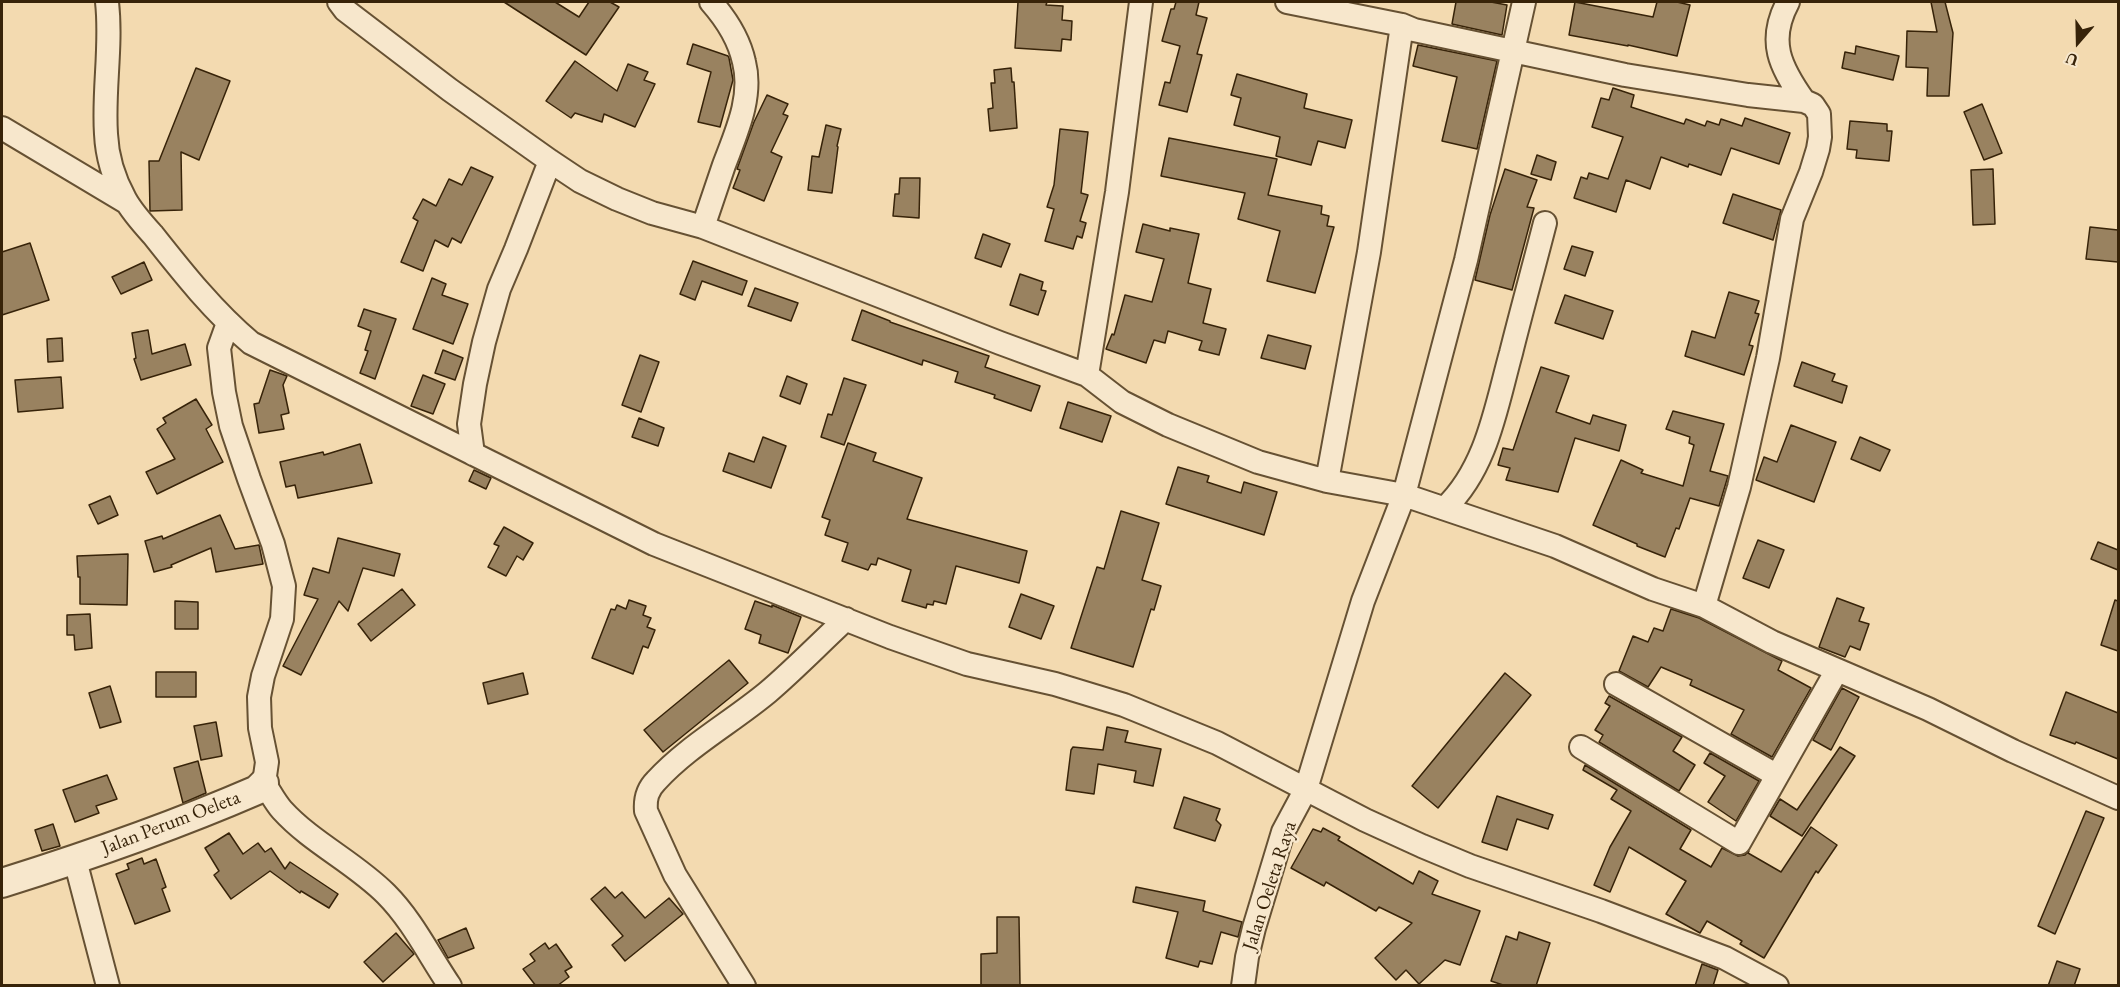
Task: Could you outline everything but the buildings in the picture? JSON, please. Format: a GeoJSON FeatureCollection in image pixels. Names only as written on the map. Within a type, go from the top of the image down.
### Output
{"type":"FeatureCollection","features":[{"type":"Feature","properties":{"kind":"street"},"geometry":{"type":"LineString","coordinates":[[107,2],[109,20],[106,133],[116,181],[126,202],[163,248],[228,323],[251,343],[654,544],[967,664],[1055,684],[1124,705],[1217,743],[1365,820],[1422,846],[1470,866],[1602,911],[1725,958],[1777,986]]}},
{"type":"Feature","properties":{"kind":"street"},"geometry":{"type":"LineString","coordinates":[[339,2],[345,10],[421,68],[550,161],[580,181],[617,199],[652,213],[703,227],[1087,375],[1122,402],[1258,462],[1327,481],[1404,495],[1555,546],[1653,589],[1704,606],[1772,642],[1928,709],[2013,752],[2118,798]]}},
{"type":"Feature","properties":{"kind":"street"},"geometry":{"type":"LineString","coordinates":[[703,227],[736,134],[744,106],[747,81],[744,62],[734,34],[711,2]]}},
{"type":"Feature","properties":{"kind":"street"},"geometry":{"type":"LineString","coordinates":[[1087,375],[1118,192],[1141,2]]}},
{"type":"Feature","properties":{"kind":"street"},"geometry":{"type":"LineString","coordinates":[[1287,2],[1625,75],[1748,95],[1804,101],[1814,105],[1820,114],[1818,149],[1792,219],[1768,358],[1739,486],[1704,606]]}},
{"type":"Feature","properties":{"kind":"street","name":"Jalan Oeleta Raya"},"geometry":{"type":"LineString","coordinates":[[1244,986],[1247,957],[1254,928],[1284,832],[1306,789],[1363,601],[1404,495],[1466,260],[1524,2]]}},
{"type":"Feature","properties":{"kind":"street"},"geometry":{"type":"LineString","coordinates":[[1788,2],[1781,14],[1776,48],[1788,78],[1804,101]]}},
{"type":"Feature","properties":{"kind":"street"},"geometry":{"type":"LineString","coordinates":[[1327,481],[1369,252],[1402,25]]}},
{"type":"Feature","properties":{"kind":"street"},"geometry":{"type":"LineString","coordinates":[[2,128],[126,202]]}},
{"type":"Feature","properties":{"kind":"street"},"geometry":{"type":"LineString","coordinates":[[473,454],[469,424],[484,342],[499,288],[550,161]]}},
{"type":"Feature","properties":{"kind":"street"},"geometry":{"type":"LineString","coordinates":[[1445,508],[1455,498],[1481,454],[1492,422],[1545,223]]}},
{"type":"Feature","properties":{"kind":"street"},"geometry":{"type":"LineString","coordinates":[[228,323],[219,348],[231,426],[273,544],[284,586],[282,619],[263,676],[259,697],[260,729],[267,762],[264,783],[280,808],[295,823],[366,875],[387,895],[403,913],[450,986]]}},
{"type":"Feature","properties":{"kind":"street"},"geometry":{"type":"LineString","coordinates":[[744,986],[675,875],[646,811],[648,791],[677,761],[769,691],[846,619]]}},
{"type":"Feature","properties":{"kind":"street"},"geometry":{"type":"LineString","coordinates":[[1581,747],[1739,843],[1837,670]]}},
{"type":"Feature","properties":{"kind":"street"},"geometry":{"type":"LineString","coordinates":[[1616,684],[1776,775]]}},
{"type":"Feature","properties":{"kind":"street","name":"Jalan Perum Oeleta"},"geometry":{"type":"LineString","coordinates":[[2,883],[75,860],[242,797],[257,790],[264,783]]}},
{"type":"Feature","properties":{"kind":"street"},"geometry":{"type":"LineString","coordinates":[[75,860],[108,986]]}}]}
